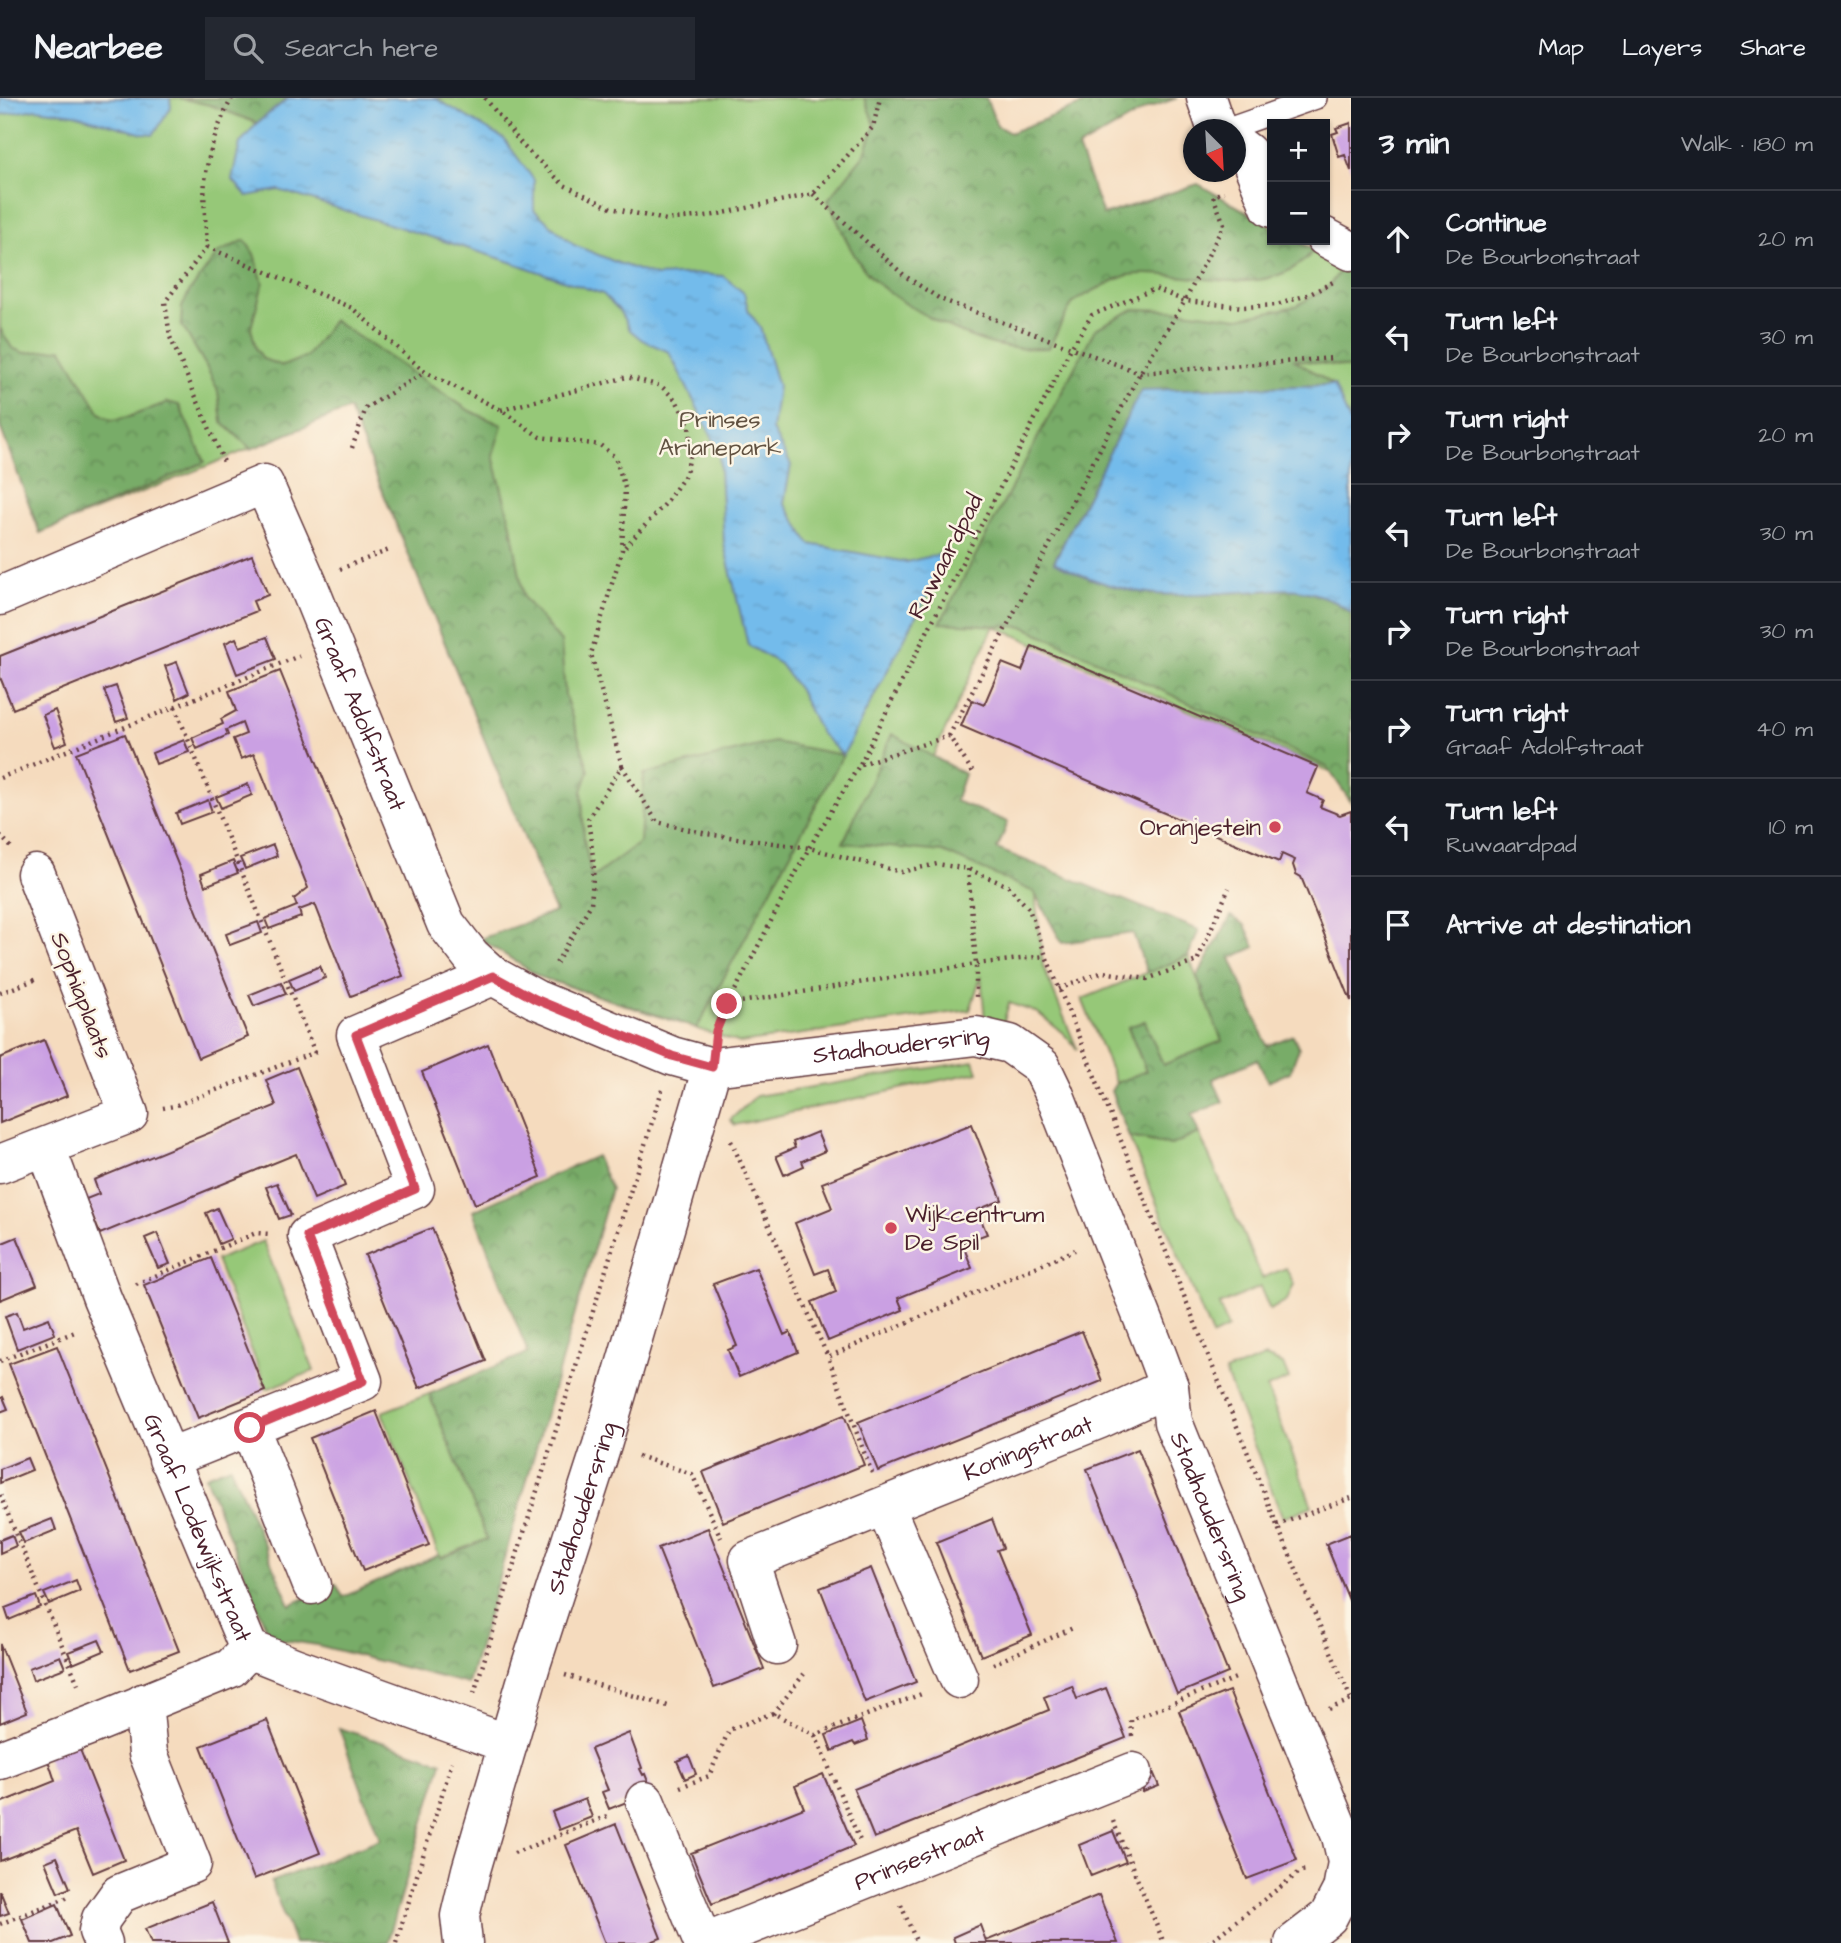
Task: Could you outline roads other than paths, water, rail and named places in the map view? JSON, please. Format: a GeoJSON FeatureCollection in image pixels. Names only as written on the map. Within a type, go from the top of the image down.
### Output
{"type":"FeatureCollection","features":[{"type":"Feature","properties":{"kind":"street"},"geometry":{"type":"LineString","coordinates":[[1206,98],[1213,119]]}},
{"type":"Feature","properties":{"kind":"street"},"geometry":{"type":"LineString","coordinates":[[1246,152],[1266,194]]}},
{"type":"Feature","properties":{"kind":"street"},"geometry":{"type":"LineString","coordinates":[[1330,243],[1345,263]]}},
{"type":"Feature","properties":{"kind":"street","name":"Graaf Adolfstraat"},"geometry":{"type":"LineString","coordinates":[[0,596],[264,484],[332,642],[446,924],[471,956],[493,976],[535,999],[672,1056],[712,1067]]}},
{"type":"Feature","properties":{"kind":"street","name":"Sophiaplaats"},"geometry":{"type":"LineString","coordinates":[[36,874],[129,1114],[46,1147]]}},
{"type":"Feature","properties":{"kind":"street"},"geometry":{"type":"LineString","coordinates":[[168,1459],[363,1381],[307,1236],[415,1189],[356,1035],[493,976]]}},
{"type":"Feature","properties":{"kind":"street","name":"Stadhoudersring"},"geometry":{"type":"LineString","coordinates":[[463,1943],[460,1916],[471,1870],[531,1665],[602,1445],[712,1067],[976,1035],[1010,1044],[1041,1066],[1054,1093],[1169,1387],[1172,1422],[1341,1836],[1347,1862],[1342,1889],[1328,1917],[1294,1943]]}},
{"type":"Feature","properties":{"kind":"street"},"geometry":{"type":"LineString","coordinates":[[0,1164],[46,1147]]}},
{"type":"Feature","properties":{"kind":"street","name":"Graaf Lodewijkstraat"},"geometry":{"type":"LineString","coordinates":[[46,1147],[107,1308],[248,1649],[508,1744]]}},
{"type":"Feature","properties":{"kind":"street","name":"Koningstraat"},"geometry":{"type":"LineString","coordinates":[[777,1645],[749,1560],[1100,1419],[1169,1387]]}},
{"type":"Feature","properties":{"kind":"street"},"geometry":{"type":"LineString","coordinates":[[250,1428],[312,1585]]}},
{"type":"Feature","properties":{"kind":"street"},"geometry":{"type":"LineString","coordinates":[[885,1506],[960,1679]]}},
{"type":"Feature","properties":{"kind":"street"},"geometry":{"type":"LineString","coordinates":[[0,1759],[231,1668],[248,1649]]}},
{"type":"Feature","properties":{"kind":"street"},"geometry":{"type":"LineString","coordinates":[[106,1925],[119,1894],[192,1864],[148,1754],[143,1703]]}},
{"type":"Feature","properties":{"kind":"street","name":"Prinsestraat"},"geometry":{"type":"LineString","coordinates":[[645,1801],[704,1943],[1116,1779]]}},
{"type":"Feature","properties":{"kind":"lane"},"geometry":{"type":"LineString","coordinates":[[1246,123],[1316,98]]}},
{"type":"Feature","properties":{"kind":"water"},"geometry":{"type":"Polygon","coordinates":[[[0,98],[170,98],[171,108],[153,135],[74,114],[36,109],[0,115],[0,98]]]}},
{"type":"Feature","properties":{"kind":"water"},"geometry":{"type":"Polygon","coordinates":[[[289,98],[435,98],[504,139],[534,180],[534,210],[574,245],[656,276],[723,276],[744,293],[749,312],[760,327],[778,386],[772,430],[791,465],[784,503],[810,544],[906,562],[950,552],[843,755],[821,734],[799,690],[780,664],[748,645],[724,544],[719,451],[669,352],[642,340],[630,330],[619,310],[603,294],[508,261],[279,190],[247,196],[232,179],[240,143],[257,123],[289,98]]]}},
{"type":"Feature","properties":{"kind":"water"},"geometry":{"type":"Polygon","coordinates":[[[1334,385],[1351,424],[1351,613],[1326,598],[1292,589],[1169,595],[1130,590],[1104,583],[1054,562],[1141,390],[1334,385]]]}},
{"type":"Feature","properties":{"kind":"place","name":"Oranjestein"},"geometry":{"type":"Point","coordinates":[1275,827]}},
{"type":"Feature","properties":{"kind":"place","name":"Wijkcentrum De Spil"},"geometry":{"type":"Point","coordinates":[891,1228]}},
{"type":"Feature","properties":{"kind":"park label","name":"Prinses Arianepark"},"geometry":{"type":"Point","coordinates":[720,433]}}]}
